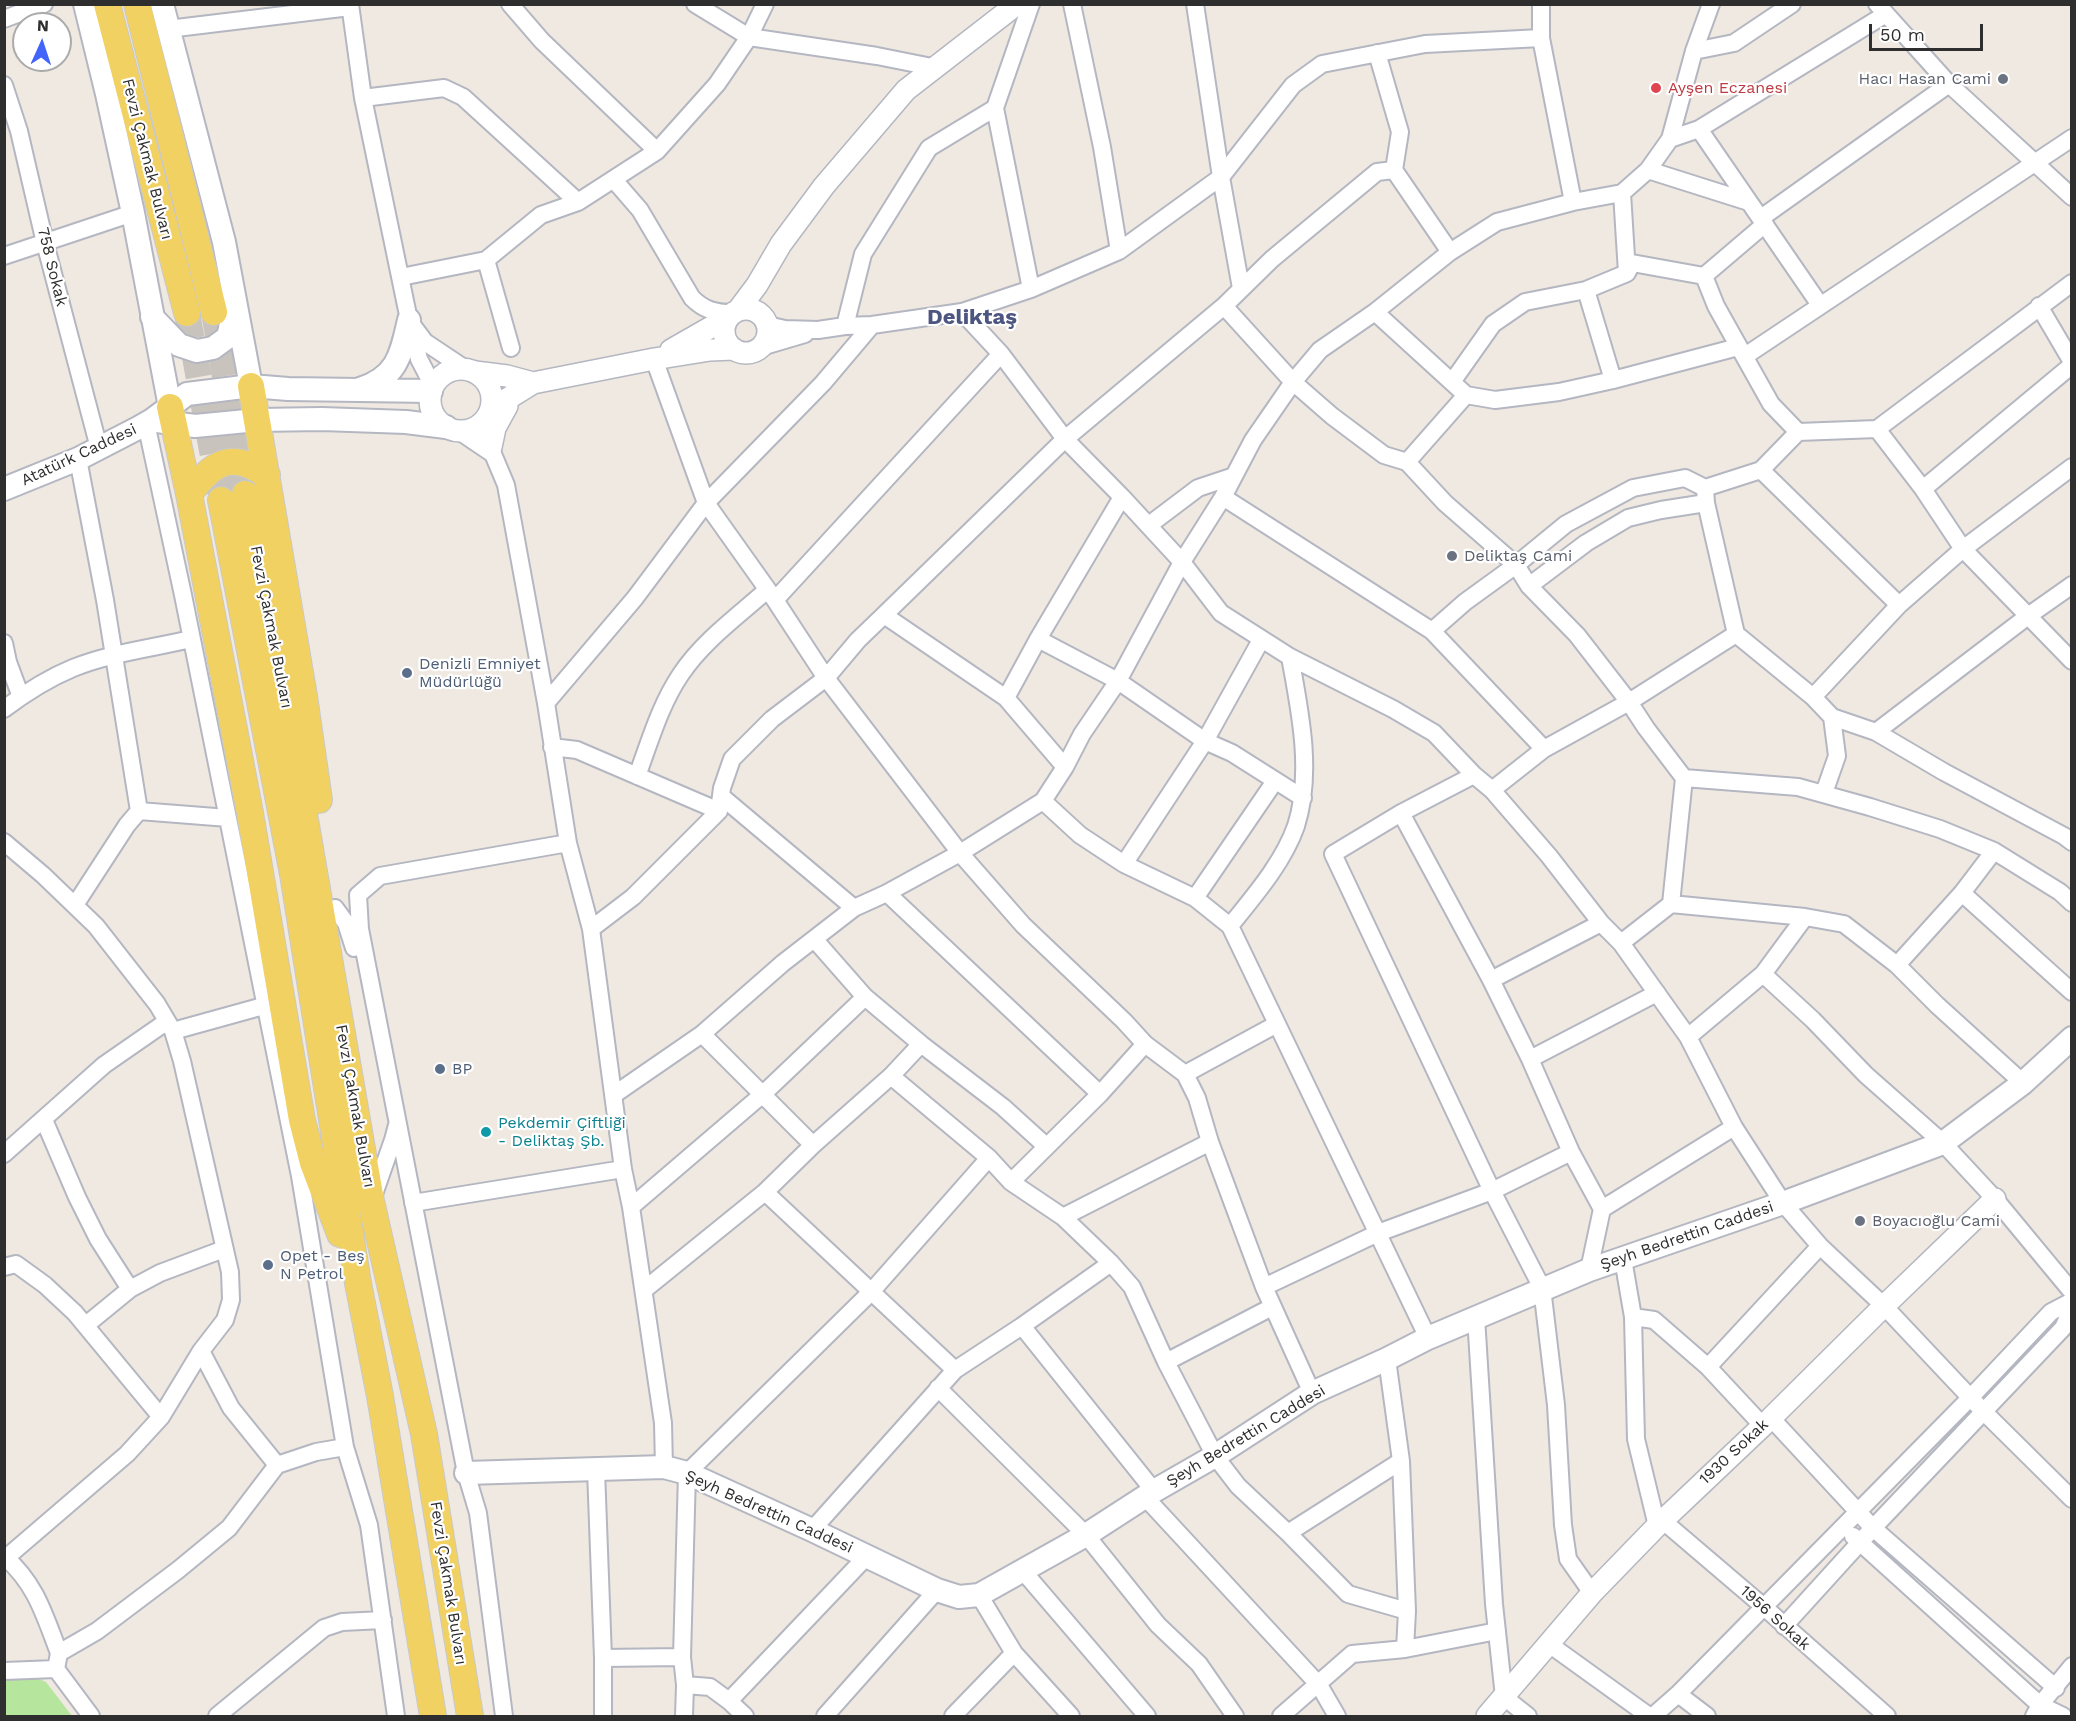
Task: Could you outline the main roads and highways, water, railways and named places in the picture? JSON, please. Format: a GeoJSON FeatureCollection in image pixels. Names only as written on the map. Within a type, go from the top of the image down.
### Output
{"type":"FeatureCollection","features":[{"type":"Feature","properties":{"kind":"main road"},"geometry":{"type":"LineString","coordinates":[[85,4],[133,213],[151,315],[160,418],[189,494],[250,813],[302,1120],[313,1163],[358,1283]]}},
{"type":"Feature","properties":{"kind":"main road","name":"Fevzi Çakmak Bulvarı"},"geometry":{"type":"LineString","coordinates":[[107,4],[187,314]]}},
{"type":"Feature","properties":{"kind":"main road","name":"Fevzi Çakmak Bulvarı"},"geometry":{"type":"LineString","coordinates":[[137,4],[224,306]]}},
{"type":"Feature","properties":{"kind":"main road"},"geometry":{"type":"LineString","coordinates":[[162,4],[224,242],[224,306],[251,386],[267,475],[374,1150],[371,1201]]}},
{"type":"Feature","properties":{"kind":"main road"},"geometry":{"type":"LineString","coordinates":[[151,315],[161,329],[179,345],[197,351],[207,350],[219,345],[228,337],[234,320],[224,306]]}},
{"type":"Feature","properties":{"kind":"main road"},"geometry":{"type":"LineString","coordinates":[[356,391],[382,380],[394,367],[402,349],[409,320]]}},
{"type":"Feature","properties":{"kind":"main road","name":"Atatürk Caddesi"},"geometry":{"type":"LineString","coordinates":[[4,489],[78,459],[160,418],[187,394],[251,386],[356,391],[432,389]]}},
{"type":"Feature","properties":{"kind":"main road"},"geometry":{"type":"LineString","coordinates":[[160,418],[195,426],[257,420],[327,419],[406,422],[452,429]]}},
{"type":"Feature","properties":{"kind":"main road"},"geometry":{"type":"LineString","coordinates":[[189,494],[207,473],[227,462],[247,463],[267,475]]}},
{"type":"Feature","properties":{"kind":"main road","name":"Fevzi Çakmak Bulvarı"},"geometry":{"type":"LineString","coordinates":[[433,1716],[380,1396],[358,1283],[233,497],[281,681],[371,1201],[423,1434],[470,1716]]}},
{"type":"Feature","properties":{"kind":"main road","name":"Şeyh Bedrettin Caddesi"},"geometry":{"type":"LineString","coordinates":[[466,1473],[664,1467],[687,1473],[937,1590],[959,1597],[979,1595],[1086,1535],[1312,1393],[1428,1338],[1589,1270],[1783,1203],[1943,1143],[2023,1083],[2072,1038]]}},
{"type":"Feature","properties":{"kind":"tunnel"},"geometry":{"type":"LineString","coordinates":[[214,312],[245,494]]}},
{"type":"Feature","properties":{"kind":"tunnel"},"geometry":{"type":"LineString","coordinates":[[187,313],[221,500]]}},
{"type":"Feature","properties":{"kind":"place","name":"Hacı Hasan Cami"},"geometry":{"type":"Point","coordinates":[2003,79]}},
{"type":"Feature","properties":{"kind":"place","name":"Ayşen Eczanesi"},"geometry":{"type":"Point","coordinates":[1656,88]}},
{"type":"Feature","properties":{"kind":"place","name":"Deliktaş Cami"},"geometry":{"type":"Point","coordinates":[1452,556]}},
{"type":"Feature","properties":{"kind":"place","name":"Denizli Emniyet Müdürlüğü"},"geometry":{"type":"Point","coordinates":[407,673]}},
{"type":"Feature","properties":{"kind":"place","name":"BP"},"geometry":{"type":"Point","coordinates":[440,1069]}},
{"type":"Feature","properties":{"kind":"place","name":"Pekdemir Çiftliği - Deliktaş Şb."},"geometry":{"type":"Point","coordinates":[486,1132]}},
{"type":"Feature","properties":{"kind":"place","name":"Boyacıoğlu Cami"},"geometry":{"type":"Point","coordinates":[1860,1221]}},
{"type":"Feature","properties":{"kind":"place","name":"Opet - Beş N Petrol"},"geometry":{"type":"Point","coordinates":[268,1265]}},
{"type":"Feature","properties":{"kind":"district","name":"Deliktaş"},"geometry":{"type":"Point","coordinates":[972,318]}}]}
